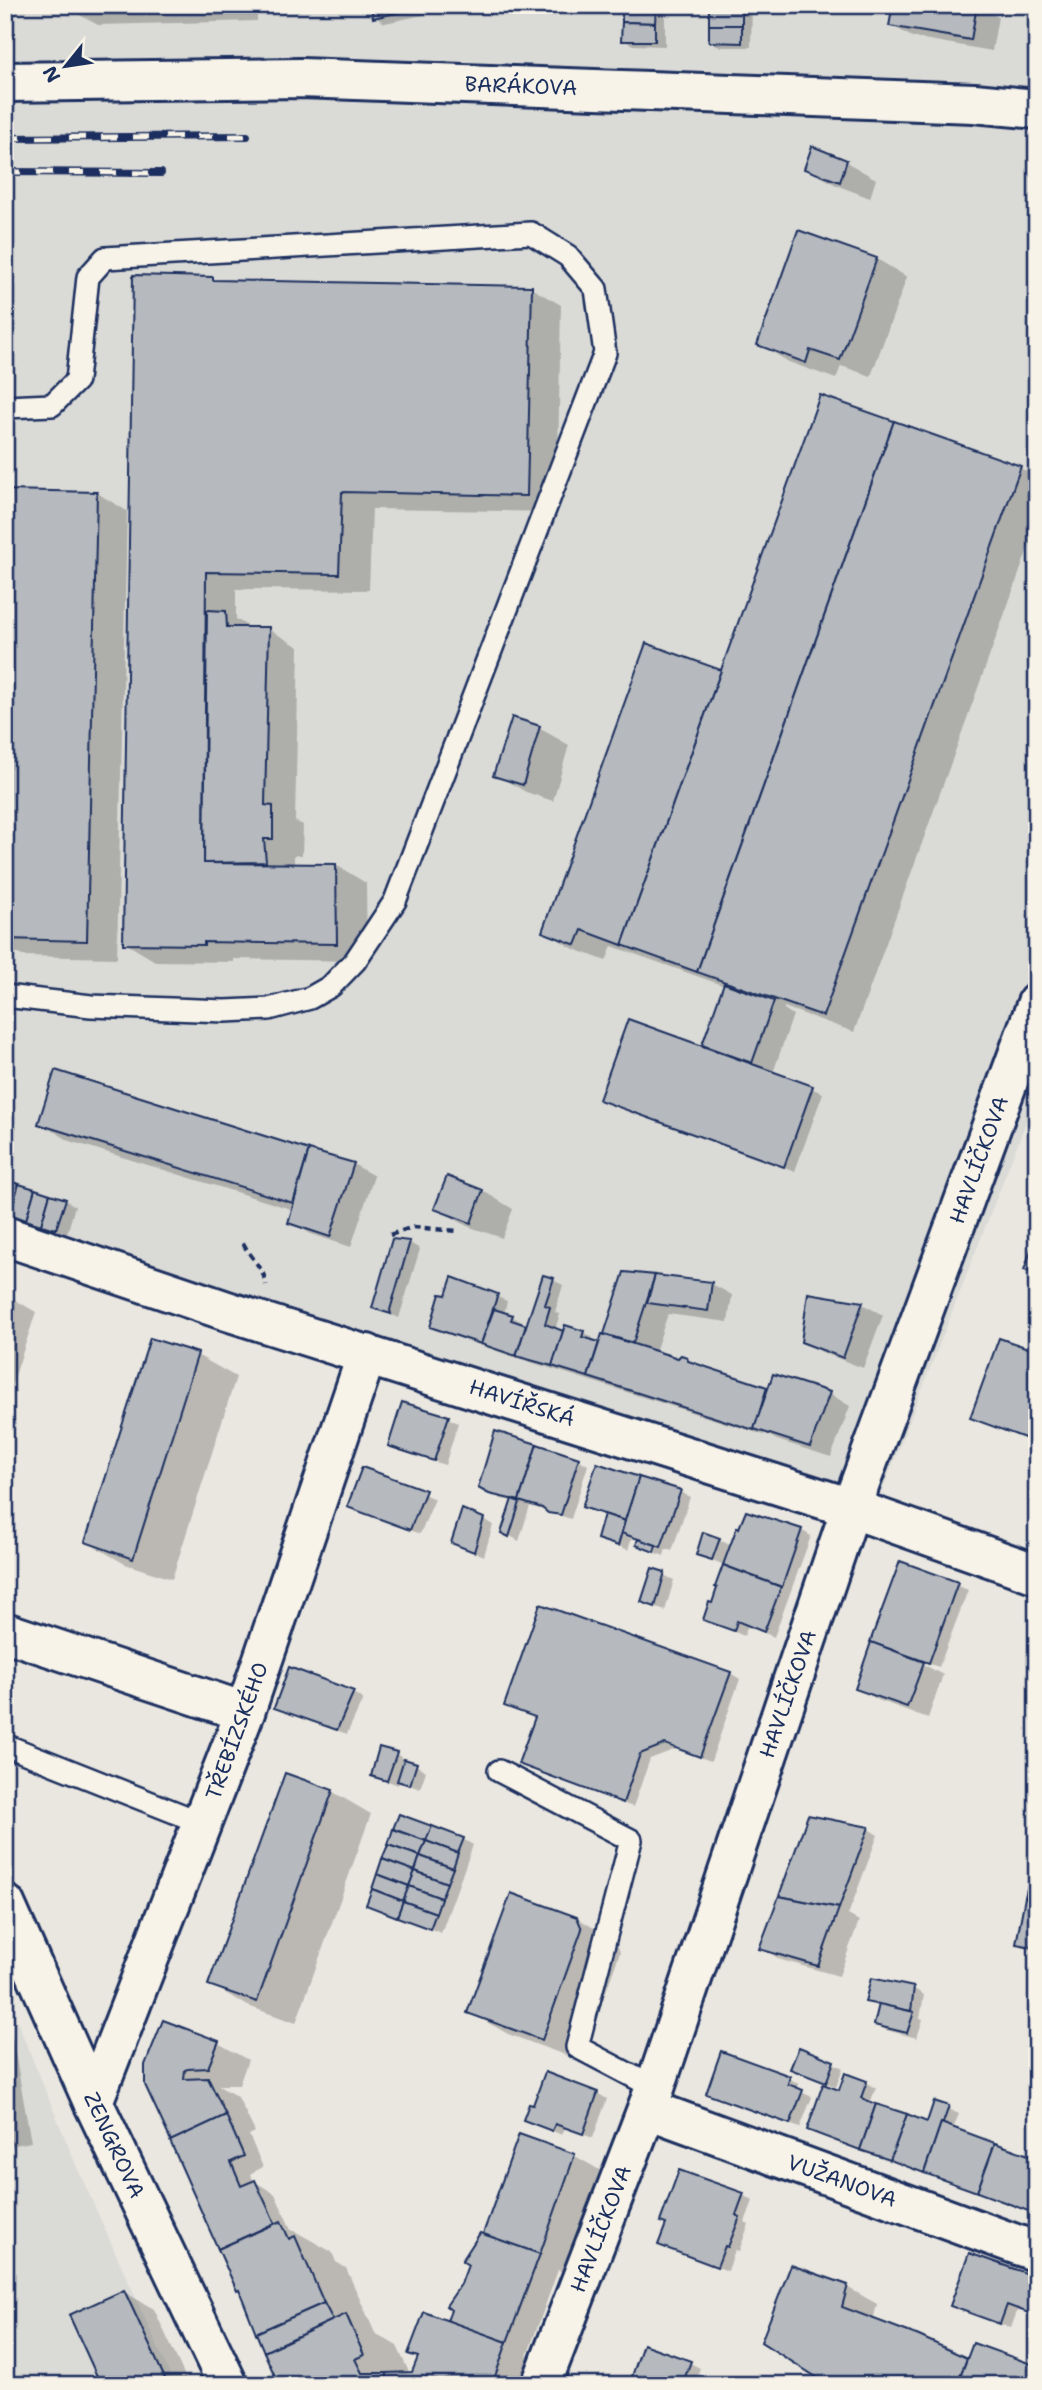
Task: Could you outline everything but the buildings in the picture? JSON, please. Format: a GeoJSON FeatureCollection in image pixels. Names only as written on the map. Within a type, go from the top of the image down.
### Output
{"type":"FeatureCollection","features":[{"type":"Feature","properties":{"kind":"street","name":"BARÁKOVA"},"geometry":{"type":"LineString","coordinates":[[5,82],[301,78],[974,103],[1037,109]]}},
{"type":"Feature","properties":{"kind":"street","name":"HAVLÍČKOVA"},"geometry":{"type":"LineString","coordinates":[[541,2385],[651,2099],[851,1508],[1037,1003]]}},
{"type":"Feature","properties":{"kind":"street","name":"HAVÍŘSKÁ"},"geometry":{"type":"LineString","coordinates":[[5,1236],[228,1311],[851,1508],[1037,1574]]}},
{"type":"Feature","properties":{"kind":"street","name":"TŘEBÍZSKÉHO"},"geometry":{"type":"LineString","coordinates":[[93,2102],[246,1712],[367,1354]]}},
{"type":"Feature","properties":{"kind":"street"},"geometry":{"type":"LineString","coordinates":[[5,1632],[246,1712]]}},
{"type":"Feature","properties":{"kind":"street","name":"ZENGROVA"},"geometry":{"type":"LineString","coordinates":[[5,1904],[93,2102],[228,2385]]}},
{"type":"Feature","properties":{"kind":"street","name":"VUŽANOVA"},"geometry":{"type":"LineString","coordinates":[[651,2099],[1037,2252]]}},
{"type":"Feature","properties":{"kind":"lane"},"geometry":{"type":"LineString","coordinates":[[5,407],[52,405],[77,380],[88,277],[105,258],[531,233],[568,256],[596,289],[605,353],[395,901],[355,961],[331,986],[310,998],[269,1010],[91,1006],[5,996]]}},
{"type":"Feature","properties":{"kind":"lane"},"geometry":{"type":"LineString","coordinates":[[5,1745],[202,1823]]}},
{"type":"Feature","properties":{"kind":"lane"},"geometry":{"type":"LineString","coordinates":[[499,1770],[631,1840],[577,2047],[651,2099]]}},
{"type":"Feature","properties":{"kind":"path"},"geometry":{"type":"LineString","coordinates":[[390,1235],[413,1227],[457,1231]]}},
{"type":"Feature","properties":{"kind":"path"},"geometry":{"type":"LineString","coordinates":[[243,1243],[250,1258],[258,1263],[265,1275]]}},
{"type":"Feature","properties":{"kind":"shaded area"},"geometry":{"type":"Polygon","coordinates":[[[5,5],[1037,5],[1037,1094],[880,1497],[5,1247],[5,5]]]}},
{"type":"Feature","properties":{"kind":"shaded area"},"geometry":{"type":"Polygon","coordinates":[[[5,1992],[76,2165],[175,2385],[5,2385],[5,1992]]]}},
{"type":"Feature","properties":{"kind":"railway"},"geometry":{"type":"LineString","coordinates":[[5,138],[247,136]]}},
{"type":"Feature","properties":{"kind":"railway"},"geometry":{"type":"LineString","coordinates":[[5,172],[161,173]]}}]}
